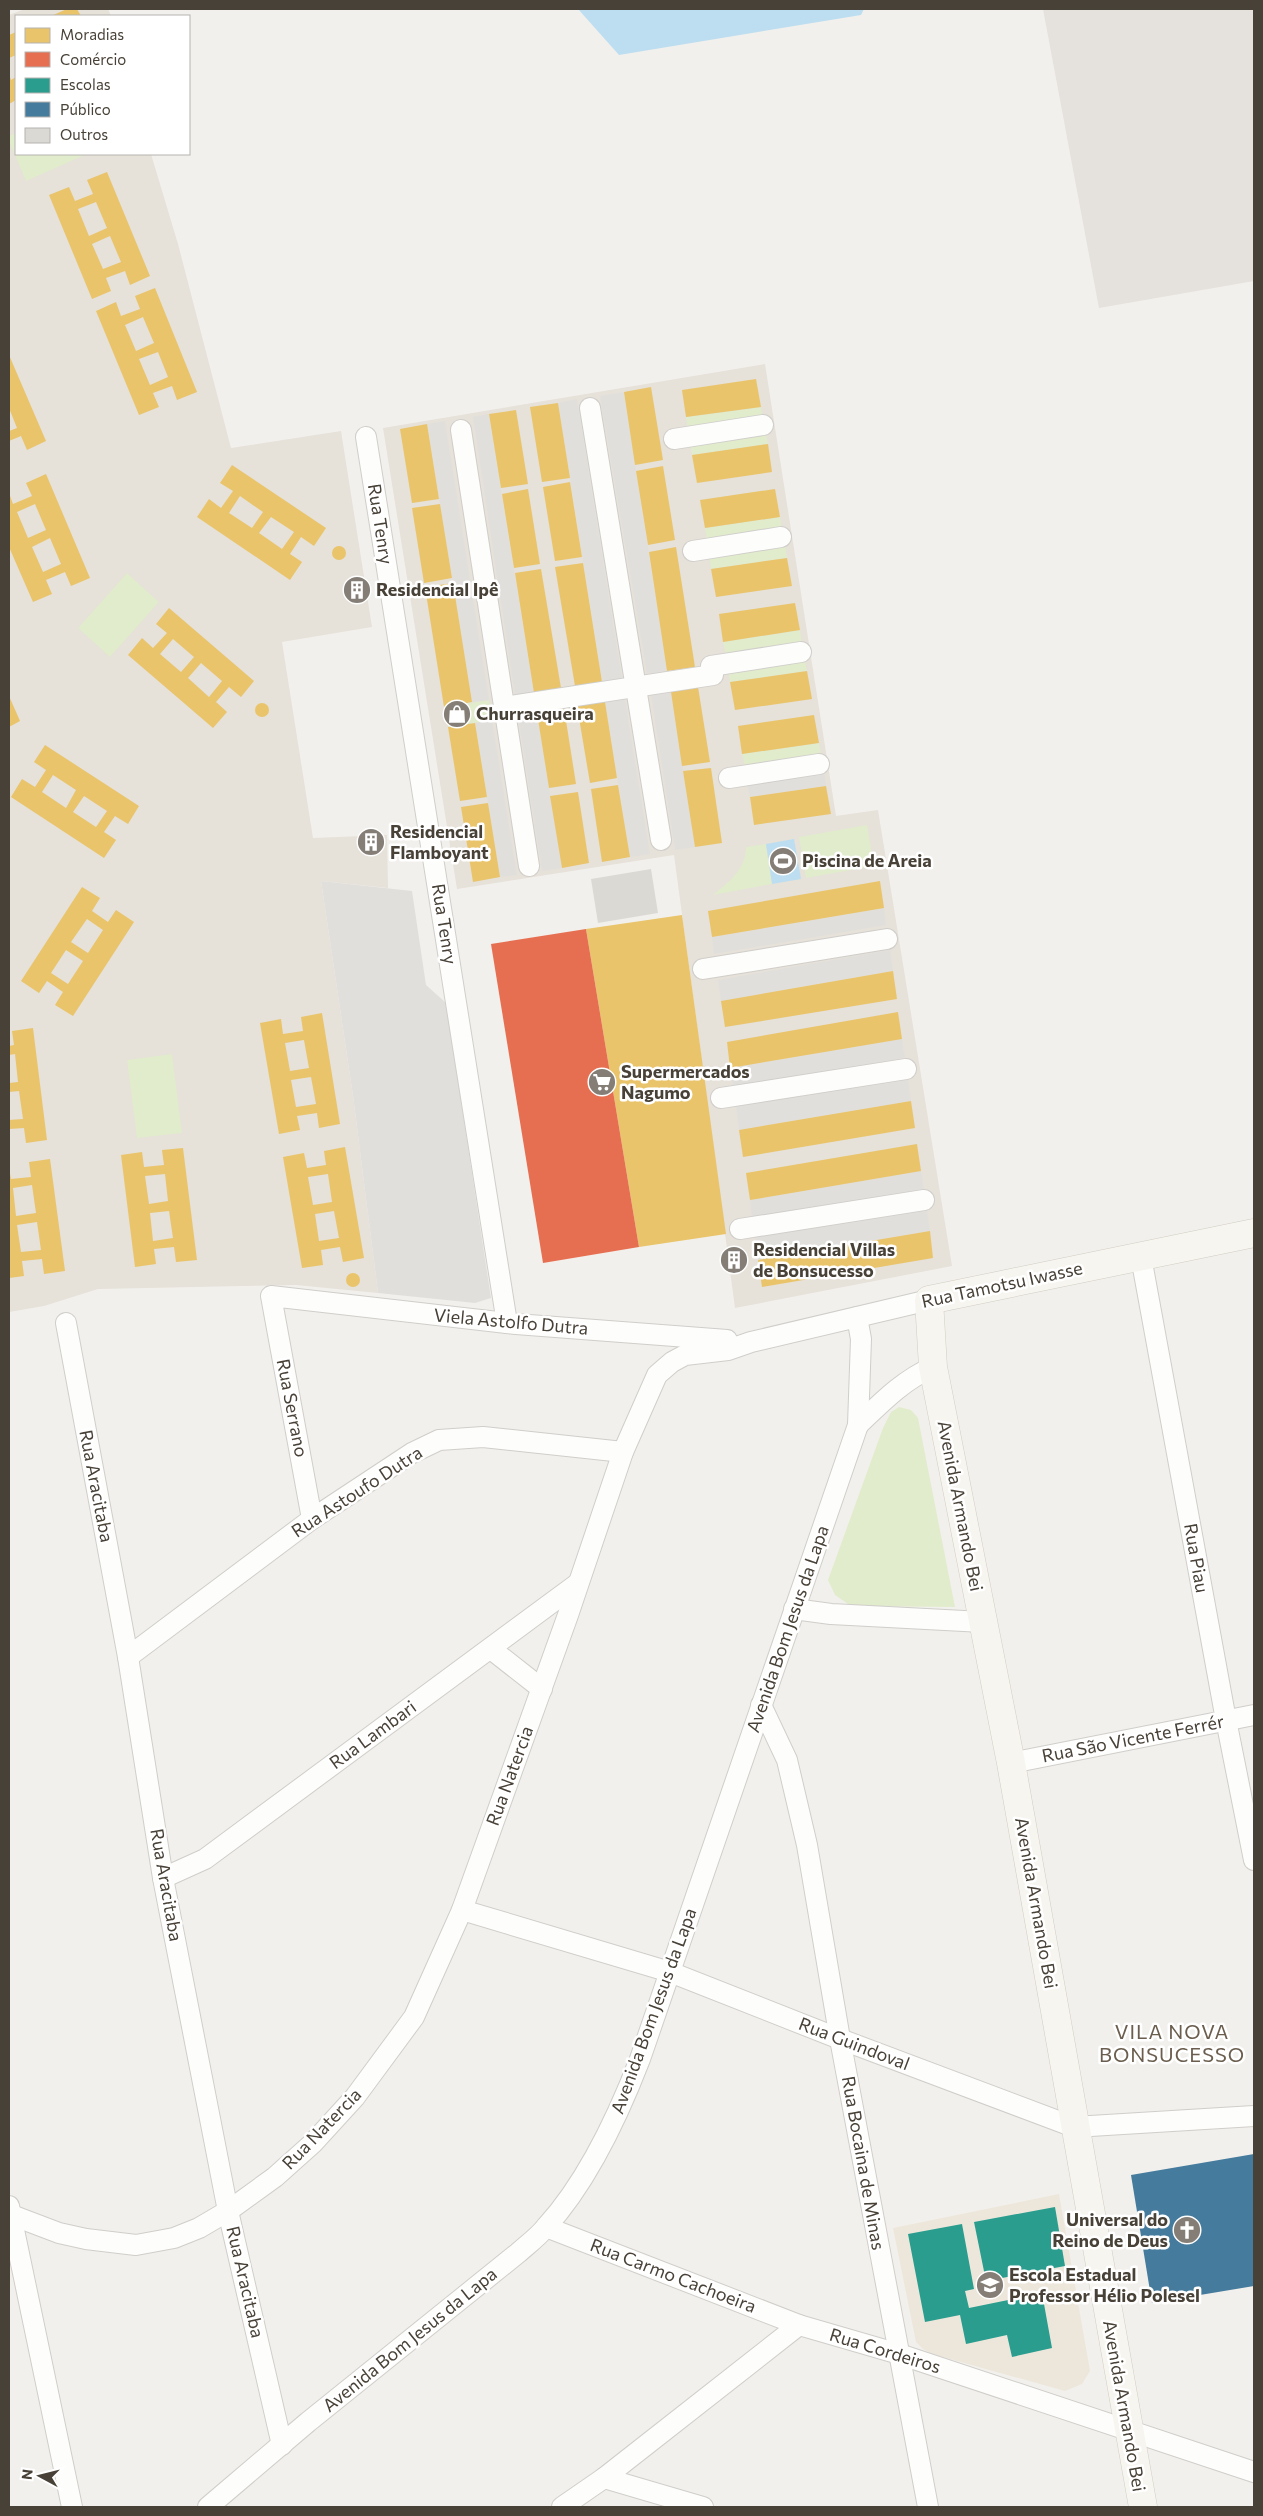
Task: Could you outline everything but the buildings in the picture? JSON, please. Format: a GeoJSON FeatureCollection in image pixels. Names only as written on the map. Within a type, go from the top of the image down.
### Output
{"type":"FeatureCollection","features":[{"type":"Feature","properties":{"kind":"street"},"geometry":{"type":"LineString","coordinates":[[590,408],[660,840]]}},
{"type":"Feature","properties":{"kind":"street"},"geometry":{"type":"LineString","coordinates":[[674,439],[763,424]]}},
{"type":"Feature","properties":{"kind":"street"},"geometry":{"type":"LineString","coordinates":[[461,430],[529,866]]}},
{"type":"Feature","properties":{"kind":"street","name":"Rua Tenry"},"geometry":{"type":"LineString","coordinates":[[366,437],[507,1323]]}},
{"type":"Feature","properties":{"kind":"street"},"geometry":{"type":"LineString","coordinates":[[692,551],[781,537]]}},
{"type":"Feature","properties":{"kind":"street"},"geometry":{"type":"LineString","coordinates":[[504,707],[636,687],[801,652]]}},
{"type":"Feature","properties":{"kind":"street"},"geometry":{"type":"LineString","coordinates":[[730,778],[820,764]]}},
{"type":"Feature","properties":{"kind":"street"},"geometry":{"type":"LineString","coordinates":[[703,969],[887,940]]}},
{"type":"Feature","properties":{"kind":"street"},"geometry":{"type":"LineString","coordinates":[[721,1098],[906,1069]]}},
{"type":"Feature","properties":{"kind":"street"},"geometry":{"type":"LineString","coordinates":[[740,1229],[924,1200]]}},
{"type":"Feature","properties":{"kind":"street","name":"Rua Tamotsu Iwasse"},"geometry":{"type":"LineString","coordinates":[[751,1342],[928,1300],[1254,1234]]}},
{"type":"Feature","properties":{"kind":"street","name":"Rua Piau"},"geometry":{"type":"LineString","coordinates":[[1141,1257],[1226,1720],[1254,1860]]}},
{"type":"Feature","properties":{"kind":"street","name":"Viela Astolfo Dutra"},"geometry":{"type":"LineString","coordinates":[[271,1296],[507,1323],[751,1342]]}},
{"type":"Feature","properties":{"kind":"street","name":"Rua Serrano"},"geometry":{"type":"LineString","coordinates":[[271,1296],[312,1519]]}},
{"type":"Feature","properties":{"kind":"street","name":"Avenida Armando Bei"},"geometry":{"type":"LineString","coordinates":[[928,1300],[933,1367],[1011,1763],[1127,2429],[1143,2507]]}},
{"type":"Feature","properties":{"kind":"street","name":"Avenida Bom Jesus da Lapa"},"geometry":{"type":"LineString","coordinates":[[209,2507],[282,2445],[518,2253],[546,2227],[580,2180],[621,2107],[670,1972],[858,1425],[861,1339],[858,1317]]}},
{"type":"Feature","properties":{"kind":"street","name":"Rua Aracitaba"},"geometry":{"type":"LineString","coordinates":[[66,1323],[128,1657],[163,1878],[228,2211],[282,2445]]}},
{"type":"Feature","properties":{"kind":"street","name":"Rua Natercia"},"geometry":{"type":"LineString","coordinates":[[9,2211],[59,2234],[136,2245],[157,2243],[174,2238],[199,2228],[228,2211],[275,2177],[313,2143],[355,2098],[392,2050],[414,2017],[462,1910],[542,1689],[623,1452],[657,1375],[672,1362],[685,1355],[728,1350],[751,1342]]}},
{"type":"Feature","properties":{"kind":"street","name":"Avenida Bom Jesus da Lapa"},"geometry":{"type":"LineString","coordinates":[[858,1425],[903,1384],[915,1375],[933,1367]]}},
{"type":"Feature","properties":{"kind":"street","name":"Rua Astoufo Dutra"},"geometry":{"type":"LineString","coordinates":[[128,1657],[312,1519],[412,1453],[439,1440],[483,1437],[623,1452]]}},
{"type":"Feature","properties":{"kind":"street","name":"Rua Lambari"},"geometry":{"type":"LineString","coordinates":[[163,1878],[204,1859],[577,1584]]}},
{"type":"Feature","properties":{"kind":"street"},"geometry":{"type":"LineString","coordinates":[[794,1609],[831,1614],[983,1622]]}},
{"type":"Feature","properties":{"kind":"street"},"geometry":{"type":"LineString","coordinates":[[491,1649],[542,1689]]}},
{"type":"Feature","properties":{"kind":"street","name":"Rua Bocaina de Minas"},"geometry":{"type":"LineString","coordinates":[[761,1705],[787,1760],[807,1845],[840,2040],[928,2507]]}},
{"type":"Feature","properties":{"kind":"street","name":"Rua São Vicente Ferrér"},"geometry":{"type":"LineString","coordinates":[[1011,1763],[1254,1715]]}},
{"type":"Feature","properties":{"kind":"street","name":"Rua Guindoval"},"geometry":{"type":"LineString","coordinates":[[462,1910],[670,1972],[840,2040],[1074,2127],[1254,2116]]}},
{"type":"Feature","properties":{"kind":"street"},"geometry":{"type":"LineString","coordinates":[[9,2211],[72,2507]]}},
{"type":"Feature","properties":{"kind":"street","name":"Rua Carmo Cachoeira"},"geometry":{"type":"LineString","coordinates":[[546,2227],[799,2325]]}},
{"type":"Feature","properties":{"kind":"street"},"geometry":{"type":"LineString","coordinates":[[562,2507],[604,2478],[799,2325]]}},
{"type":"Feature","properties":{"kind":"street","name":"Rua Cordeiros"},"geometry":{"type":"LineString","coordinates":[[799,2325],[899,2354],[1254,2472]]}},
{"type":"Feature","properties":{"kind":"street"},"geometry":{"type":"LineString","coordinates":[[604,2478],[703,2507]]}},
{"type":"Feature","properties":{"kind":"shaded area"},"geometry":{"type":"Polygon","coordinates":[[[25,9],[108,9],[111,15],[15,15],[15,155],[151,155],[178,244],[231,448],[341,431],[372,627],[282,642],[313,838],[387,835],[388,888],[321,881],[353,1096],[378,1293],[296,1285],[98,1289],[44,1306],[9,1312],[9,15],[25,9]]]}},
{"type":"Feature","properties":{"kind":"shaded area"},"geometry":{"type":"Polygon","coordinates":[[[1043,9],[1254,9],[1254,281],[1099,308],[1043,9]]]}},
{"type":"Feature","properties":{"kind":"shaded area"},"geometry":{"type":"Polygon","coordinates":[[[765,364],[836,816],[878,810],[952,1266],[735,1308],[674,855],[457,889],[383,428],[765,364]]]}},
{"type":"Feature","properties":{"kind":"shaded area"},"geometry":{"type":"Polygon","coordinates":[[[624,392],[667,671],[647,674],[600,396],[624,392]]]}},
{"type":"Feature","properties":{"kind":"shaded area"},"geometry":{"type":"Polygon","coordinates":[[[577,399],[622,679],[602,682],[558,403],[577,399]]]}},
{"type":"Feature","properties":{"kind":"shaded area"},"geometry":{"type":"Polygon","coordinates":[[[489,414],[534,693],[515,696],[473,417],[489,414]]]}},
{"type":"Feature","properties":{"kind":"shaded area"},"geometry":{"type":"Polygon","coordinates":[[[445,421],[489,700],[472,702],[427,424],[445,421]]]}},
{"type":"Feature","properties":{"kind":"shaded area"},"geometry":{"type":"Polygon","coordinates":[[[671,692],[695,847],[675,850],[651,695],[671,692]]]}},
{"type":"Feature","properties":{"kind":"shaded area"},"geometry":{"type":"Polygon","coordinates":[[[625,699],[650,854],[630,857],[605,702],[625,699]]]}},
{"type":"Feature","properties":{"kind":"shaded area"},"geometry":{"type":"Polygon","coordinates":[[[537,713],[562,868],[542,871],[518,716],[537,713]]]}},
{"type":"Feature","properties":{"kind":"shaded area"},"geometry":{"type":"Polygon","coordinates":[[[492,720],[517,875],[500,877],[475,723],[492,720]]]}},
{"type":"Feature","properties":{"kind":"shaded area"},"geometry":{"type":"Polygon","coordinates":[[[824,771],[826,786],[750,797],[747,783],[824,771]]]}},
{"type":"Feature","properties":{"kind":"shaded area"},"geometry":{"type":"Polygon","coordinates":[[[321,881],[412,891],[426,985],[446,1003],[491,1298],[475,1303],[378,1293],[353,1096],[321,881]]]}},
{"type":"Feature","properties":{"kind":"shaded area"},"geometry":{"type":"Polygon","coordinates":[[[884,908],[886,925],[714,954],[712,937],[884,908]]]}},
{"type":"Feature","properties":{"kind":"shaded area"},"geometry":{"type":"Polygon","coordinates":[[[890,950],[893,971],[721,1001],[718,980],[890,950]]]}},
{"type":"Feature","properties":{"kind":"shaded area"},"geometry":{"type":"Polygon","coordinates":[[[902,1039],[905,1058],[733,1086],[730,1068],[902,1039]]]}},
{"type":"Feature","properties":{"kind":"shaded area"},"geometry":{"type":"Polygon","coordinates":[[[908,1079],[911,1101],[739,1130],[736,1106],[908,1079]]]}},
{"type":"Feature","properties":{"kind":"shaded area"},"geometry":{"type":"Polygon","coordinates":[[[921,1171],[924,1189],[752,1219],[750,1200],[921,1171]]]}},
{"type":"Feature","properties":{"kind":"shaded area"},"geometry":{"type":"Polygon","coordinates":[[[927,1210],[930,1231],[758,1260],[755,1237],[927,1210]]]}},
{"type":"Feature","properties":{"kind":"shaded area","name":"Escola Estadual Professor Hélio Polesel"},"geometry":{"type":"Polygon","coordinates":[[[1059,2194],[1090,2371],[1082,2384],[1065,2391],[932,2354],[923,2349],[916,2342],[893,2228],[1059,2194]]]}},
{"type":"Feature","properties":{"kind":"green space"},"geometry":{"type":"Polygon","coordinates":[[[15,133],[15,155],[85,155],[26,181],[9,141],[9,136],[15,133]]]}},
{"type":"Feature","properties":{"kind":"green space"},"geometry":{"type":"Polygon","coordinates":[[[761,407],[763,420],[688,431],[686,417],[761,407]]]}},
{"type":"Feature","properties":{"kind":"green space"},"geometry":{"type":"Polygon","coordinates":[[[765,429],[768,444],[692,455],[690,441],[765,429]]]}},
{"type":"Feature","properties":{"kind":"green space"},"geometry":{"type":"Polygon","coordinates":[[[780,517],[782,529],[707,542],[705,528],[780,517]]]}},
{"type":"Feature","properties":{"kind":"green space"},"geometry":{"type":"Polygon","coordinates":[[[785,544],[787,558],[711,569],[709,555],[785,544]]]}},
{"type":"Feature","properties":{"kind":"green space"},"geometry":{"type":"Polygon","coordinates":[[[127,573],[159,602],[110,657],[78,628],[127,573]]]}},
{"type":"Feature","properties":{"kind":"green space"},"geometry":{"type":"Polygon","coordinates":[[[800,630],[802,645],[726,656],[723,642],[800,630]]]}},
{"type":"Feature","properties":{"kind":"green space"},"geometry":{"type":"Polygon","coordinates":[[[804,657],[807,671],[730,682],[728,668],[804,657]]]}},
{"type":"Feature","properties":{"kind":"green space"},"geometry":{"type":"Polygon","coordinates":[[[489,700],[492,720],[448,727],[445,707],[489,700]]]}},
{"type":"Feature","properties":{"kind":"green space"},"geometry":{"type":"Polygon","coordinates":[[[819,743],[821,756],[745,767],[742,754],[819,743]]]}},
{"type":"Feature","properties":{"kind":"green space"},"geometry":{"type":"Polygon","coordinates":[[[867,825],[874,866],[806,878],[799,837],[867,825]]]}},
{"type":"Feature","properties":{"kind":"green space"},"geometry":{"type":"Polygon","coordinates":[[[766,844],[772,884],[713,895],[731,880],[740,869],[746,847],[766,844]]]}},
{"type":"Feature","properties":{"kind":"green space"},"geometry":{"type":"Polygon","coordinates":[[[172,1054],[182,1133],[137,1138],[127,1060],[172,1054]]]}},
{"type":"Feature","properties":{"kind":"green space"},"geometry":{"type":"Polygon","coordinates":[[[899,1407],[911,1410],[918,1418],[955,1607],[851,1606],[835,1595],[828,1580],[883,1428],[891,1412],[899,1407]]]}},
{"type":"Feature","properties":{"kind":"water"},"geometry":{"type":"Polygon","coordinates":[[[578,9],[864,9],[861,15],[619,55],[578,9]]]}},
{"type":"Feature","properties":{"kind":"water","name":"Piscina de Areia"},"geometry":{"type":"Polygon","coordinates":[[[794,839],[801,879],[772,884],[766,844],[794,839]]]}},
{"type":"Feature","properties":{"kind":"place","name":"Residencial Ipê"},"geometry":{"type":"Point","coordinates":[357,590]}},
{"type":"Feature","properties":{"kind":"place","name":"Churrasqueira"},"geometry":{"type":"Point","coordinates":[457,714]}},
{"type":"Feature","properties":{"kind":"place","name":"Residencial Flamboyant"},"geometry":{"type":"Point","coordinates":[371,842]}},
{"type":"Feature","properties":{"kind":"place","name":"Piscina de Areia"},"geometry":{"type":"Point","coordinates":[783,861]}},
{"type":"Feature","properties":{"kind":"place","name":"Supermercados Nagumo"},"geometry":{"type":"Point","coordinates":[602,1082]}},
{"type":"Feature","properties":{"kind":"place","name":"Residencial Villas de Bonsucesso"},"geometry":{"type":"Point","coordinates":[734,1260]}},
{"type":"Feature","properties":{"kind":"place","name":"Universal do Reino de Deus"},"geometry":{"type":"Point","coordinates":[1187,2230]}},
{"type":"Feature","properties":{"kind":"place","name":"Escola Estadual Professor Hélio Polesel"},"geometry":{"type":"Point","coordinates":[990,2285]}},
{"type":"Feature","properties":{"kind":"district","name":"VILA NOVA BONSUCESSO"},"geometry":{"type":"Point","coordinates":[1172,2044]}}]}
